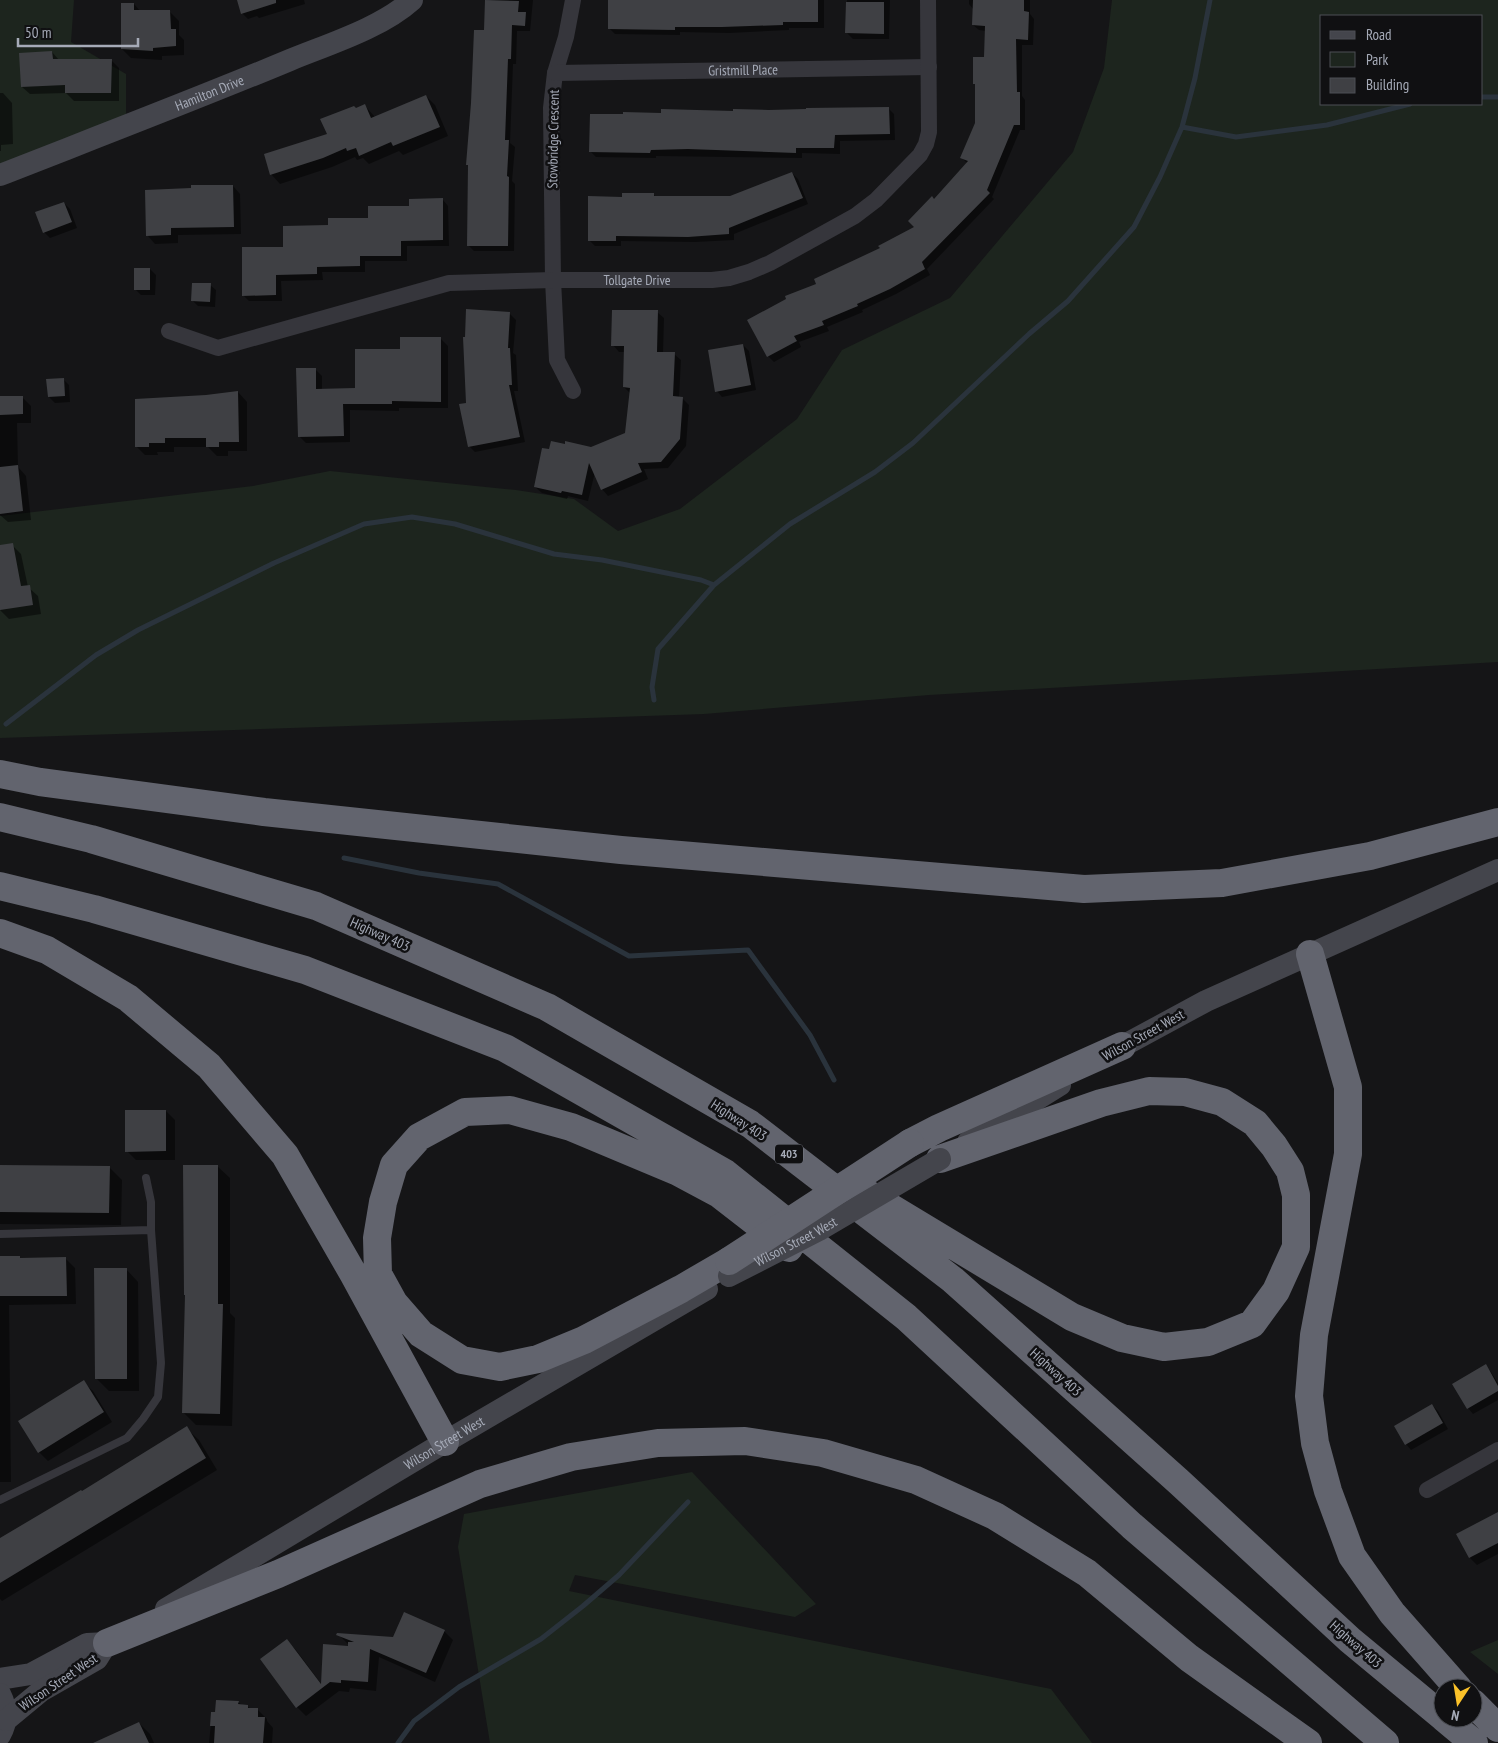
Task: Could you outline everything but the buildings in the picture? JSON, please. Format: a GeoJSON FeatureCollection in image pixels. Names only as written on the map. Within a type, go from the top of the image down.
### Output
{"type":"FeatureCollection","features":[{"type":"Feature","properties":{"kind":"highway"},"geometry":{"type":"LineString","coordinates":[[0,774],[40,782],[264,812],[582,846],[1084,889],[1222,882],[1370,856],[1498,822]]}},
{"type":"Feature","properties":{"kind":"highway","name":"Highway 403"},"geometry":{"type":"LineString","coordinates":[[0,817],[91,839],[316,906],[547,1007],[750,1124],[953,1280],[1178,1481],[1350,1640],[1433,1708]]}},
{"type":"Feature","properties":{"kind":"highway"},"geometry":{"type":"LineString","coordinates":[[0,886],[94,909],[305,970],[505,1048],[725,1173],[906,1317],[1132,1526]]}},
{"type":"Feature","properties":{"kind":"highway"},"geometry":{"type":"LineString","coordinates":[[0,933],[47,950],[128,998],[209,1066],[285,1155],[354,1274],[445,1442]]}},
{"type":"Feature","properties":{"kind":"highway"},"geometry":{"type":"LineString","coordinates":[[1310,954],[1348,1087],[1348,1154],[1314,1335],[1309,1396],[1315,1442],[1328,1491],[1352,1556],[1392,1613],[1449,1678]]}},
{"type":"Feature","properties":{"kind":"highway"},"geometry":{"type":"LineString","coordinates":[[1122,1046],[939,1128],[910,1143],[729,1269],[681,1289],[584,1340],[538,1359],[500,1367],[462,1360],[421,1334],[394,1303],[378,1274],[377,1238],[383,1202],[394,1165],[419,1137],[465,1112],[510,1110],[571,1127],[676,1171],[719,1194],[908,1341],[1132,1526],[1385,1743]]}},
{"type":"Feature","properties":{"kind":"highway"},"geometry":{"type":"LineString","coordinates":[[750,1124],[1072,1317],[1130,1340],[1164,1348],[1208,1342],[1252,1324],[1276,1291],[1296,1247],[1296,1195],[1290,1171],[1274,1146],[1255,1124],[1222,1102],[1185,1092],[1149,1091],[1101,1103],[940,1159]]}},
{"type":"Feature","properties":{"kind":"highway"},"geometry":{"type":"LineString","coordinates":[[107,1643],[278,1574],[480,1484],[571,1457],[658,1443],[745,1441],[823,1453],[916,1480],[995,1516],[1087,1574],[1189,1658],[1308,1743]]}},
{"type":"Feature","properties":{"kind":"highway"},"geometry":{"type":"LineString","coordinates":[[1483,1713],[1498,1728]]}},
{"type":"Feature","properties":{"kind":"highway","name":"Highway 403"},"geometry":{"type":"LineString","coordinates":[[1457,1728],[1474,1743]]}},
{"type":"Feature","properties":{"kind":"main road","name":"Hamilton Drive"},"geometry":{"type":"LineString","coordinates":[[0,175],[214,92],[360,31],[383,20],[412,0]]}},
{"type":"Feature","properties":{"kind":"main road","name":"Wilson Street West"},"geometry":{"type":"LineString","coordinates":[[0,1679],[31,1674],[87,1644],[107,1643],[220,1578],[729,1269],[819,1230],[940,1159],[1122,1046],[1206,1001],[1498,870]]}},
{"type":"Feature","properties":{"kind":"main road","name":"Wilson Street West"},"geometry":{"type":"LineString","coordinates":[[3,1727],[41,1691],[97,1659],[107,1643]]}},
{"type":"Feature","properties":{"kind":"main road"},"geometry":{"type":"LineString","coordinates":[[0,1694],[5,1707],[3,1727]]}},
{"type":"Feature","properties":{"kind":"street","name":"Stowbridge Crescent"},"geometry":{"type":"LineString","coordinates":[[573,0],[566,38],[555,73],[551,108],[556,360],[573,391]]}},
{"type":"Feature","properties":{"kind":"street","name":"Tollgate Drive"},"geometry":{"type":"LineString","coordinates":[[169,332],[218,348],[449,283],[553,280],[712,280],[729,278],[770,263],[855,216],[883,193],[920,154],[926,144],[929,132],[928,0]]}},
{"type":"Feature","properties":{"kind":"street","name":"Gristmill Place"},"geometry":{"type":"LineString","coordinates":[[555,73],[929,67]]}},
{"type":"Feature","properties":{"kind":"street"},"geometry":{"type":"LineString","coordinates":[[1427,1490],[1498,1450]]}},
{"type":"Feature","properties":{"kind":"lane"},"geometry":{"type":"LineString","coordinates":[[0,1500],[127,1438],[158,1397],[162,1363],[151,1230],[151,1202],[146,1178]]}},
{"type":"Feature","properties":{"kind":"lane"},"geometry":{"type":"LineString","coordinates":[[0,1234],[151,1230]]}},
{"type":"Feature","properties":{"kind":"green space"},"geometry":{"type":"Polygon","coordinates":[[[0,0],[74,0],[71,42],[126,74],[126,123],[0,178],[0,0]]]}},
{"type":"Feature","properties":{"kind":"green space"},"geometry":{"type":"Polygon","coordinates":[[[1112,0],[1498,0],[1498,662],[929,695],[704,714],[0,738],[0,516],[253,486],[330,471],[516,490],[574,499],[618,531],[680,509],[797,419],[842,350],[950,298],[1073,152],[1104,68],[1112,0]]]}},
{"type":"Feature","properties":{"kind":"green space"},"geometry":{"type":"Polygon","coordinates":[[[692,1472],[816,1604],[795,1617],[575,1575],[569,1591],[1051,1689],[1092,1743],[490,1743],[458,1547],[464,1514],[692,1472]]]}},
{"type":"Feature","properties":{"kind":"green space"},"geometry":{"type":"Polygon","coordinates":[[[1498,1640],[1498,1674],[1470,1652],[1498,1640]]]}},
{"type":"Feature","properties":{"kind":"waterway"},"geometry":{"type":"LineString","coordinates":[[654,700],[652,687],[658,649],[714,585],[790,524],[875,472],[913,443],[1029,334],[1068,301],[1134,227],[1160,177],[1182,127],[1195,78],[1210,0]]}},
{"type":"Feature","properties":{"kind":"waterway"},"geometry":{"type":"LineString","coordinates":[[1483,97],[1498,97]]}},
{"type":"Feature","properties":{"kind":"waterway"},"geometry":{"type":"LineString","coordinates":[[1182,127],[1236,137],[1327,125],[1406,105]]}},
{"type":"Feature","properties":{"kind":"waterway"},"geometry":{"type":"LineString","coordinates":[[6,724],[96,655],[138,630],[274,563],[364,524],[412,517],[455,524],[554,554],[602,560],[701,580],[714,585]]}},
{"type":"Feature","properties":{"kind":"waterway"},"geometry":{"type":"LineString","coordinates":[[344,858],[419,873],[498,884],[629,956],[748,950],[810,1035],[834,1080]]}},
{"type":"Feature","properties":{"kind":"waterway"},"geometry":{"type":"LineString","coordinates":[[398,1743],[414,1721],[459,1687],[541,1639],[583,1606],[619,1575],[688,1502]]}}]}
